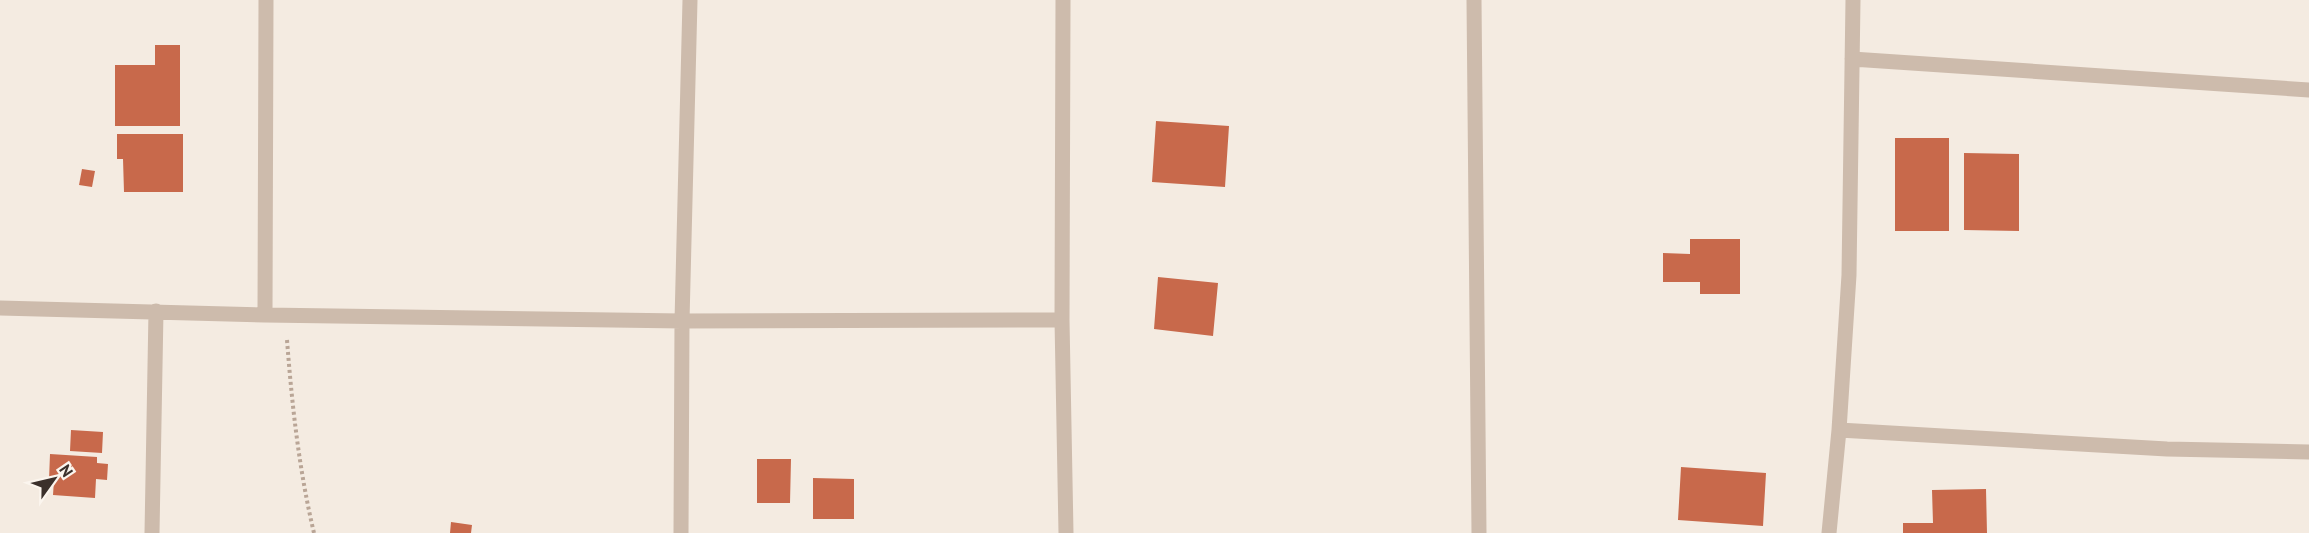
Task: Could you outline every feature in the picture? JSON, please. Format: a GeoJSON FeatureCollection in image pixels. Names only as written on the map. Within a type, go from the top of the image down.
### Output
{"type":"FeatureCollection","features":[{"type":"Feature","properties":{"kind":"street"},"geometry":{"type":"LineString","coordinates":[[265,315],[266,0]]}},
{"type":"Feature","properties":{"kind":"street"},"geometry":{"type":"LineString","coordinates":[[681,533],[682,321],[690,0]]}},
{"type":"Feature","properties":{"kind":"street"},"geometry":{"type":"LineString","coordinates":[[1063,0],[1062,320],[1066,533]]}},
{"type":"Feature","properties":{"kind":"street"},"geometry":{"type":"LineString","coordinates":[[1474,0],[1479,533]]}},
{"type":"Feature","properties":{"kind":"street"},"geometry":{"type":"LineString","coordinates":[[1829,533],[1839,430],[1849,275],[1853,0]]}},
{"type":"Feature","properties":{"kind":"street"},"geometry":{"type":"LineString","coordinates":[[1851,59],[2309,90]]}},
{"type":"Feature","properties":{"kind":"street"},"geometry":{"type":"LineString","coordinates":[[0,308],[265,315],[682,321],[1062,320]]}},
{"type":"Feature","properties":{"kind":"street"},"geometry":{"type":"LineString","coordinates":[[152,533],[156,311]]}},
{"type":"Feature","properties":{"kind":"street"},"geometry":{"type":"LineString","coordinates":[[1839,430],[2167,449],[2309,452]]}},
{"type":"Feature","properties":{"kind":"path"},"geometry":{"type":"LineString","coordinates":[[285,315],[297,440],[306,502],[314,533]]}},
{"type":"Feature","properties":{"kind":"building"},"geometry":{"type":"Polygon","coordinates":[[[155,45],[180,45],[180,126],[115,126],[115,65],[155,65],[155,45]]]}},
{"type":"Feature","properties":{"kind":"building"},"geometry":{"type":"Polygon","coordinates":[[[1156,121],[1229,126],[1225,187],[1152,182],[1156,121]]]}},
{"type":"Feature","properties":{"kind":"building"},"geometry":{"type":"Polygon","coordinates":[[[117,134],[183,134],[183,192],[124,192],[123,159],[117,159],[117,134]]]}},
{"type":"Feature","properties":{"kind":"building"},"geometry":{"type":"Polygon","coordinates":[[[1895,138],[1949,138],[1949,231],[1895,231],[1895,138]]]}},
{"type":"Feature","properties":{"kind":"building"},"geometry":{"type":"Polygon","coordinates":[[[1964,153],[2019,154],[2019,231],[1964,230],[1964,153]]]}},
{"type":"Feature","properties":{"kind":"building"},"geometry":{"type":"Polygon","coordinates":[[[82,169],[95,171],[92,187],[79,185],[82,169]]]}},
{"type":"Feature","properties":{"kind":"building"},"geometry":{"type":"Polygon","coordinates":[[[1690,239],[1740,239],[1740,294],[1700,294],[1700,282],[1663,282],[1663,253],[1690,254],[1690,239]]]}},
{"type":"Feature","properties":{"kind":"building"},"geometry":{"type":"Polygon","coordinates":[[[1158,277],[1218,283],[1213,336],[1154,329],[1158,277]]]}},
{"type":"Feature","properties":{"kind":"building"},"geometry":{"type":"Polygon","coordinates":[[[71,430],[103,432],[102,453],[70,451],[71,430]]]}},
{"type":"Feature","properties":{"kind":"building"},"geometry":{"type":"Polygon","coordinates":[[[50,454],[97,457],[97,463],[108,464],[107,480],[96,479],[95,498],[53,495],[54,480],[49,480],[50,454]]]}},
{"type":"Feature","properties":{"kind":"building"},"geometry":{"type":"Polygon","coordinates":[[[757,459],[791,459],[790,503],[757,503],[757,459]]]}},
{"type":"Feature","properties":{"kind":"building"},"geometry":{"type":"Polygon","coordinates":[[[1681,467],[1766,473],[1763,526],[1678,520],[1681,467]]]}},
{"type":"Feature","properties":{"kind":"building"},"geometry":{"type":"Polygon","coordinates":[[[813,478],[854,479],[854,519],[813,519],[813,478]]]}},
{"type":"Feature","properties":{"kind":"building"},"geometry":{"type":"Polygon","coordinates":[[[1986,489],[1987,533],[1903,533],[1903,523],[1933,523],[1932,490],[1986,489]]]}},
{"type":"Feature","properties":{"kind":"building"},"geometry":{"type":"Polygon","coordinates":[[[451,522],[472,525],[471,533],[450,533],[451,522]]]}}]}
